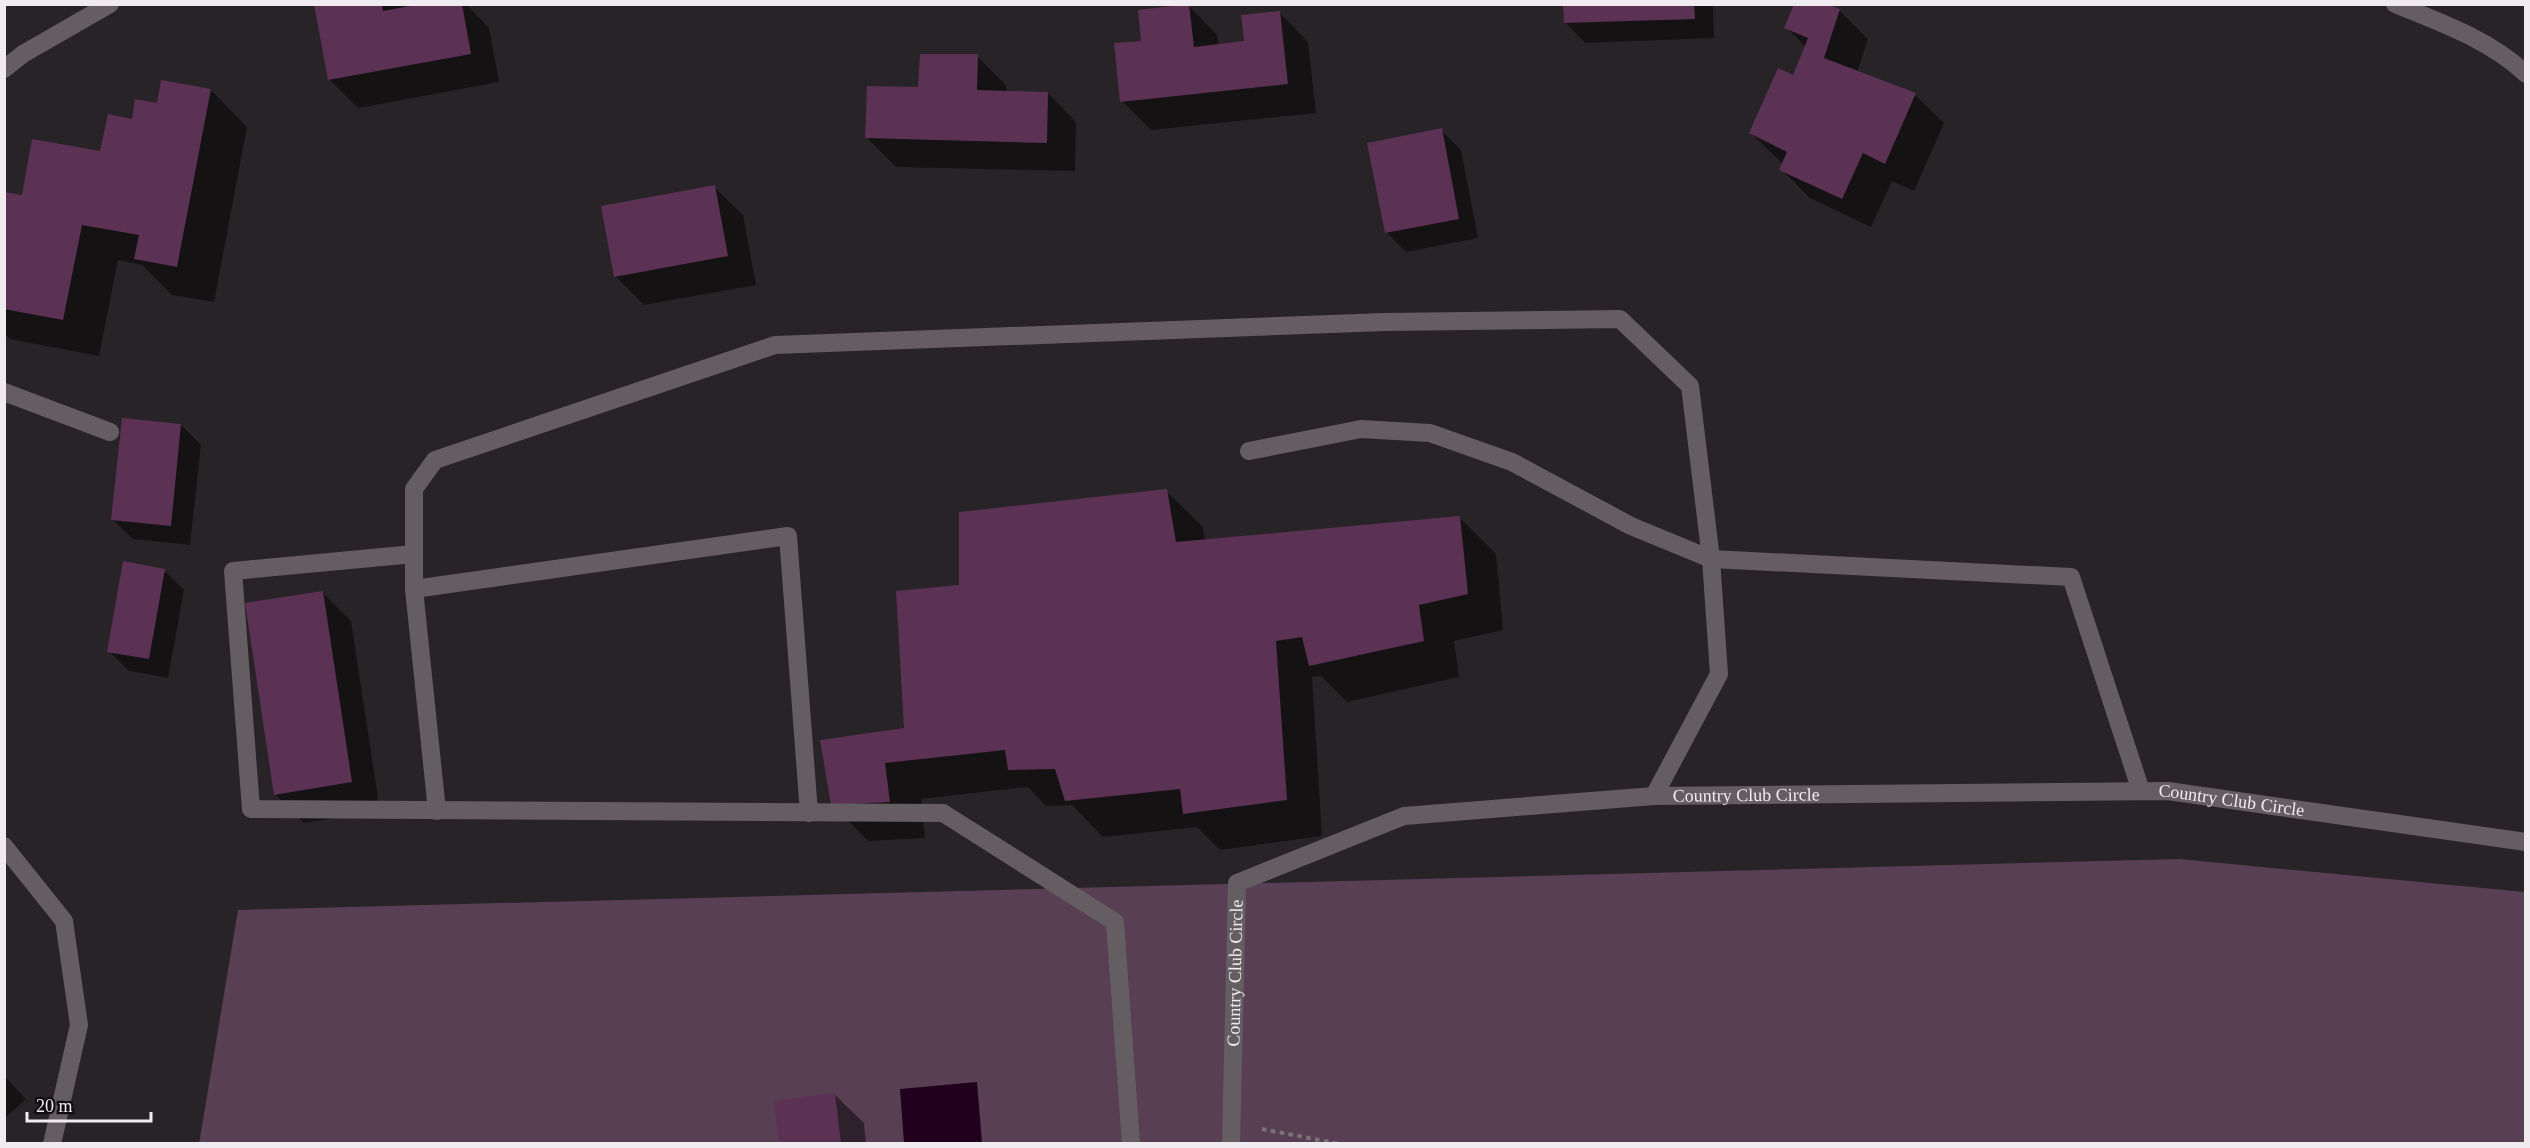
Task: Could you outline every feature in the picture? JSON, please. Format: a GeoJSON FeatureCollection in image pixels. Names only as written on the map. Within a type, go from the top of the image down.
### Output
{"type":"FeatureCollection","features":[{"type":"Feature","properties":{"kind":"street"},"geometry":{"type":"LineString","coordinates":[[4,69],[23,54],[110,4]]}},
{"type":"Feature","properties":{"kind":"street"},"geometry":{"type":"LineString","coordinates":[[2395,4],[2461,31],[2526,74]]}},
{"type":"Feature","properties":{"kind":"street"},"geometry":{"type":"LineString","coordinates":[[437,811],[414,588],[414,489],[435,460],[775,345],[1373,322],[1620,319],[1690,386],[1711,559],[1719,674],[1654,796]]}},
{"type":"Feature","properties":{"kind":"street"},"geometry":{"type":"LineString","coordinates":[[4,392],[110,432]]}},
{"type":"Feature","properties":{"kind":"street"},"geometry":{"type":"LineString","coordinates":[[1249,451],[1361,429],[1430,433],[1512,462],[1631,526],[1711,559],[2072,577],[2141,791]]}},
{"type":"Feature","properties":{"kind":"street"},"geometry":{"type":"LineString","coordinates":[[414,588],[788,536],[808,813]]}},
{"type":"Feature","properties":{"kind":"street"},"geometry":{"type":"LineString","coordinates":[[414,554],[233,571],[251,809],[943,813],[1115,922],[1131,1143]]}},
{"type":"Feature","properties":{"kind":"street","name":"Country Club Circle"},"geometry":{"type":"LineString","coordinates":[[1231,1143],[1237,883],[1404,816],[1654,796],[2168,791],[2526,842]]}},
{"type":"Feature","properties":{"kind":"street"},"geometry":{"type":"LineString","coordinates":[[4,846],[64,921],[79,1025],[52,1143]]}},
{"type":"Feature","properties":{"kind":"path"},"geometry":{"type":"LineString","coordinates":[[1232,1124],[1340,1143]]}},
{"type":"Feature","properties":{"kind":"shaded area"},"geometry":{"type":"Polygon","coordinates":[[[2179,859],[2525,892],[2525,1143],[199,1144],[238,910],[2179,859]]]}},
{"type":"Feature","properties":{"kind":"shaded area"},"geometry":{"type":"Polygon","coordinates":[[[977,1082],[982,1143],[904,1143],[900,1089],[977,1082]]]}},
{"type":"Feature","properties":{"kind":"building"},"geometry":{"type":"Polygon","coordinates":[[[314,4],[382,4],[383,11],[421,4],[462,4],[471,54],[328,80],[314,4]]]}},
{"type":"Feature","properties":{"kind":"building"},"geometry":{"type":"Polygon","coordinates":[[[1189,4],[1194,47],[1244,41],[1241,15],[1280,11],[1288,84],[1120,102],[1114,43],[1141,41],[1138,10],[1189,4]]]}},
{"type":"Feature","properties":{"kind":"building"},"geometry":{"type":"Polygon","coordinates":[[[1563,4],[1694,4],[1695,19],[1564,23],[1563,4]]]}},
{"type":"Feature","properties":{"kind":"building"},"geometry":{"type":"Polygon","coordinates":[[[1794,4],[1827,4],[1840,9],[1824,58],[1916,93],[1885,164],[1863,153],[1842,199],[1779,170],[1787,152],[1749,133],[1778,68],[1793,75],[1808,38],[1784,28],[1794,4]]]}},
{"type":"Feature","properties":{"kind":"building"},"geometry":{"type":"Polygon","coordinates":[[[920,54],[978,54],[977,90],[1048,92],[1047,143],[865,138],[867,86],[918,87],[920,54]]]}},
{"type":"Feature","properties":{"kind":"building"},"geometry":{"type":"Polygon","coordinates":[[[161,80],[211,89],[177,267],[134,259],[139,235],[82,225],[63,320],[4,309],[4,192],[22,195],[32,139],[100,151],[108,114],[132,119],[135,99],[157,103],[161,80]]]}},
{"type":"Feature","properties":{"kind":"building"},"geometry":{"type":"Polygon","coordinates":[[[1442,128],[1459,219],[1385,233],[1367,143],[1442,128]]]}},
{"type":"Feature","properties":{"kind":"building"},"geometry":{"type":"Polygon","coordinates":[[[715,185],[728,256],[614,277],[601,206],[715,185]]]}},
{"type":"Feature","properties":{"kind":"building"},"geometry":{"type":"Polygon","coordinates":[[[122,418],[181,424],[171,526],[111,520],[122,418]]]}},
{"type":"Feature","properties":{"kind":"building"},"geometry":{"type":"Polygon","coordinates":[[[1167,489],[1176,542],[1460,516],[1468,594],[1419,605],[1424,641],[1309,666],[1302,637],[1276,641],[1287,800],[1183,814],[1180,789],[1065,801],[1055,769],[1008,770],[1005,750],[885,763],[890,802],[831,805],[820,740],[904,728],[896,591],[959,585],[959,512],[1167,489]]]}},
{"type":"Feature","properties":{"kind":"building"},"geometry":{"type":"Polygon","coordinates":[[[123,561],[165,569],[149,659],[107,652],[123,561]]]}},
{"type":"Feature","properties":{"kind":"building"},"geometry":{"type":"Polygon","coordinates":[[[323,591],[352,782],[274,795],[245,603],[323,591]]]}},
{"type":"Feature","properties":{"kind":"building"},"geometry":{"type":"Polygon","coordinates":[[[835,1093],[841,1144],[779,1144],[774,1101],[835,1093]]]}}]}
